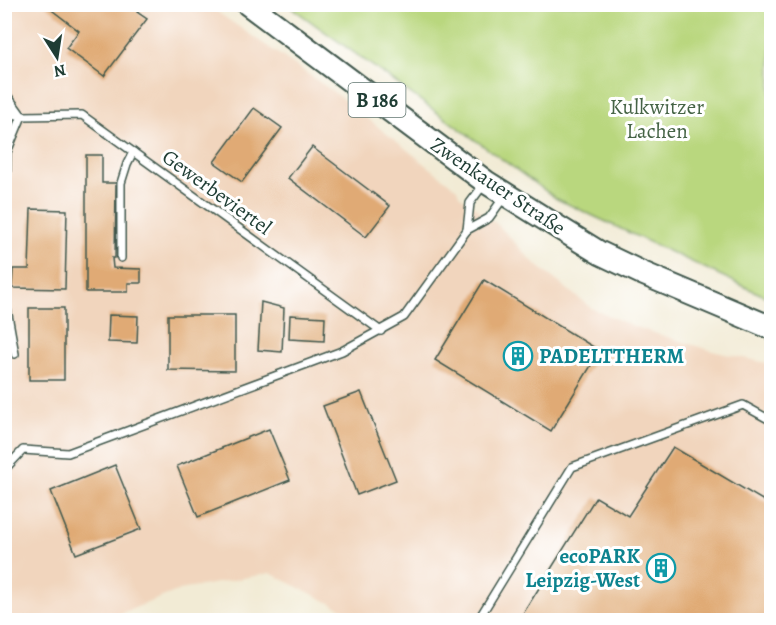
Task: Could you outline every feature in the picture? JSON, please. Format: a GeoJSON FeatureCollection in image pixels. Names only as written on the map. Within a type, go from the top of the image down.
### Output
{"type":"FeatureCollection","features":[{"type":"Feature","properties":{"kind":"main road","name":"Zwenkauer Straße"},"geometry":{"type":"LineString","coordinates":[[248,4],[506,195],[600,253],[771,328]]}},
{"type":"Feature","properties":{"kind":"lane"},"geometry":{"type":"LineString","coordinates":[[4,91],[22,116],[8,152],[5,298],[15,354]]}},
{"type":"Feature","properties":{"kind":"lane","name":"Gewerbeviertel"},"geometry":{"type":"LineString","coordinates":[[4,112],[22,116],[82,115],[381,331]]}},
{"type":"Feature","properties":{"kind":"lane"},"geometry":{"type":"LineString","coordinates":[[121,258],[121,183],[126,164],[133,152]]}},
{"type":"Feature","properties":{"kind":"lane"},"geometry":{"type":"LineString","coordinates":[[467,230],[470,203],[486,182]]}},
{"type":"Feature","properties":{"kind":"lane"},"geometry":{"type":"LineString","coordinates":[[4,470],[23,450],[68,453],[342,351],[381,331],[404,317],[467,230],[489,218],[506,195]]}},
{"type":"Feature","properties":{"kind":"lane"},"geometry":{"type":"LineString","coordinates":[[478,621],[572,467],[743,405],[771,422]]}},
{"type":"Feature","properties":{"kind":"shaded area"},"geometry":{"type":"Polygon","coordinates":[[[4,5],[207,5],[331,90],[457,189],[459,195],[497,224],[534,263],[591,308],[635,327],[716,352],[771,364],[771,620],[364,620],[270,573],[180,590],[104,620],[5,620],[4,5]]]}},
{"type":"Feature","properties":{"kind":"green space","name":"Kulkwitzer Lachen"},"geometry":{"type":"Polygon","coordinates":[[[288,5],[771,5],[771,299],[557,199],[288,5]]]}},
{"type":"Feature","properties":{"kind":"building"},"geometry":{"type":"Polygon","coordinates":[[[44,4],[143,4],[137,12],[147,19],[104,76],[66,48],[79,31],[44,4]]]}},
{"type":"Feature","properties":{"kind":"building"},"geometry":{"type":"Polygon","coordinates":[[[254,108],[282,128],[242,182],[214,162],[254,108]]]}},
{"type":"Feature","properties":{"kind":"building"},"geometry":{"type":"Polygon","coordinates":[[[312,147],[390,206],[366,237],[288,178],[312,147]]]}},
{"type":"Feature","properties":{"kind":"building"},"geometry":{"type":"Polygon","coordinates":[[[86,155],[102,155],[102,183],[116,183],[113,268],[141,269],[141,283],[128,283],[128,292],[86,292],[86,155]]]}},
{"type":"Feature","properties":{"kind":"building"},"geometry":{"type":"Polygon","coordinates":[[[31,209],[67,210],[65,289],[12,288],[13,269],[29,269],[31,209]]]}},
{"type":"Feature","properties":{"kind":"building","name":"PADELTTHERM"},"geometry":{"type":"Polygon","coordinates":[[[484,280],[600,351],[551,431],[435,360],[484,280]]]}},
{"type":"Feature","properties":{"kind":"building"},"geometry":{"type":"Polygon","coordinates":[[[261,302],[284,308],[282,352],[258,350],[261,302]]]}},
{"type":"Feature","properties":{"kind":"building"},"geometry":{"type":"Polygon","coordinates":[[[29,308],[64,308],[64,380],[29,380],[29,308]]]}},
{"type":"Feature","properties":{"kind":"building"},"geometry":{"type":"Polygon","coordinates":[[[109,315],[138,316],[137,343],[108,342],[109,315]]]}},
{"type":"Feature","properties":{"kind":"building"},"geometry":{"type":"Polygon","coordinates":[[[168,315],[235,315],[235,371],[168,370],[168,315]]]}},
{"type":"Feature","properties":{"kind":"building"},"geometry":{"type":"Polygon","coordinates":[[[290,315],[325,317],[324,341],[289,339],[290,315]]]}},
{"type":"Feature","properties":{"kind":"building"},"geometry":{"type":"Polygon","coordinates":[[[361,392],[396,480],[357,495],[323,406],[361,392]]]}},
{"type":"Feature","properties":{"kind":"building"},"geometry":{"type":"Polygon","coordinates":[[[269,429],[290,480],[198,517],[177,466],[269,429]]]}},
{"type":"Feature","properties":{"kind":"building","name":"ecoPARK Leipzig-West"},"geometry":{"type":"Polygon","coordinates":[[[673,447],[771,505],[771,620],[519,620],[596,497],[628,516],[673,447]]]}},
{"type":"Feature","properties":{"kind":"building"},"geometry":{"type":"Polygon","coordinates":[[[115,465],[141,529],[76,554],[51,491],[115,465]]]}},
{"type":"Feature","properties":{"kind":"place","name":"PADELTTHERM"},"geometry":{"type":"Point","coordinates":[518,356]}},
{"type":"Feature","properties":{"kind":"place","name":"ecoPARK Leipzig-West"},"geometry":{"type":"Point","coordinates":[661,568]}}]}
